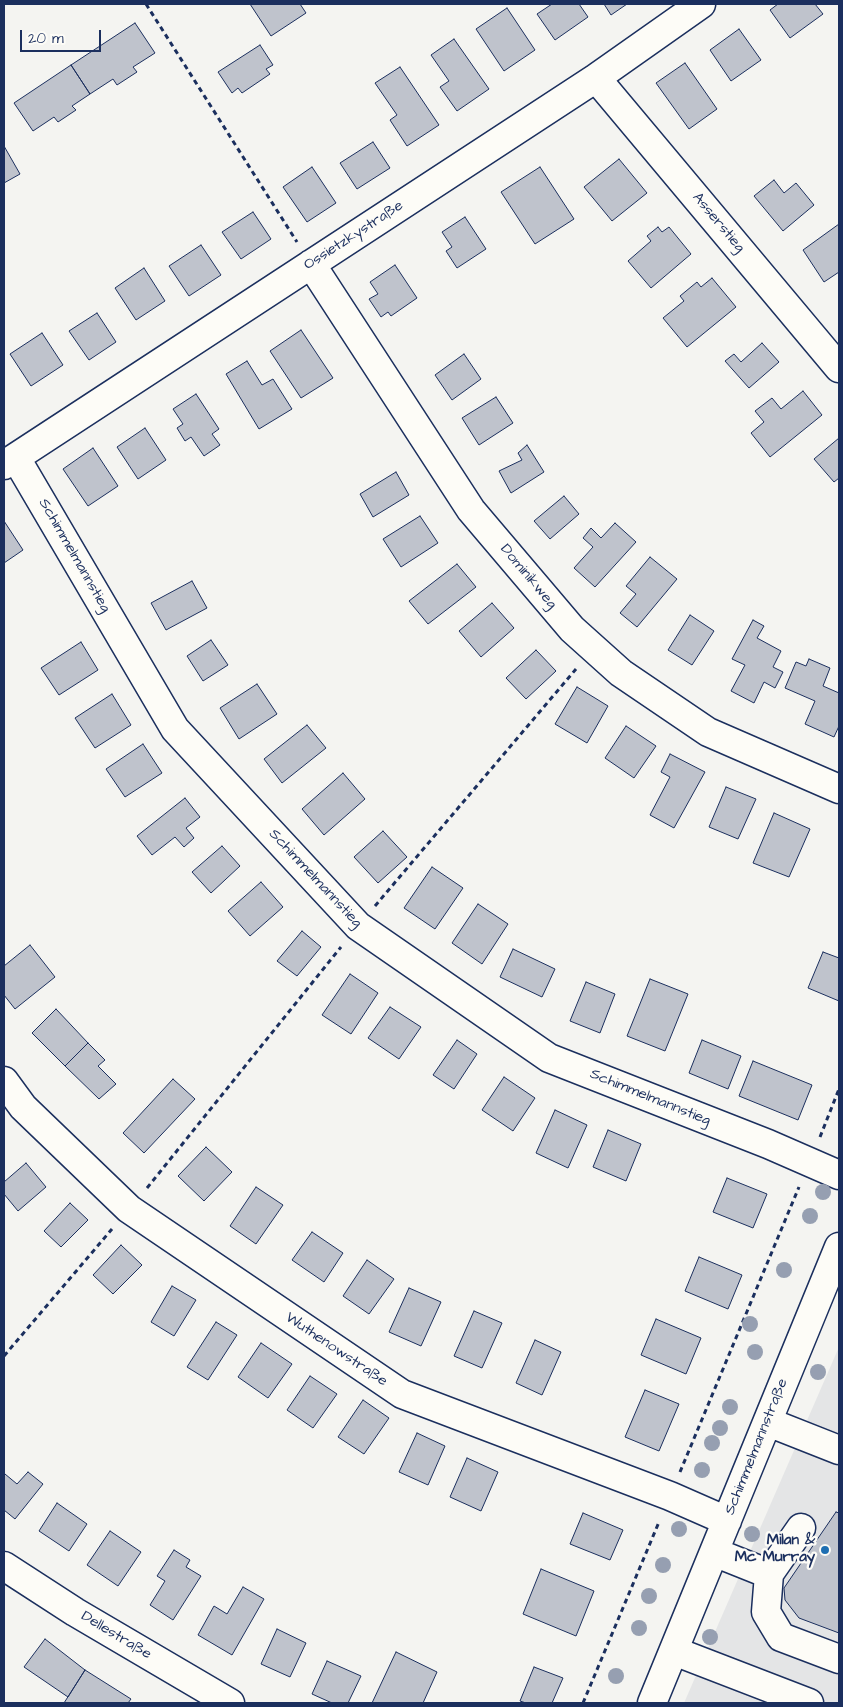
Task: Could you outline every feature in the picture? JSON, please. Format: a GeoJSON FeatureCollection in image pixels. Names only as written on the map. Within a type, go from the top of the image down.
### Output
{"type":"FeatureCollection","features":[{"type":"Feature","properties":{"kind":"street","name":"Ossietzkystraße"},"geometry":{"type":"LineString","coordinates":[[10,462],[596,78],[701,4]]}},
{"type":"Feature","properties":{"kind":"street","name":"Asserstieg"},"geometry":{"type":"LineString","coordinates":[[596,78],[839,368]]}},
{"type":"Feature","properties":{"kind":"street","name":"Dominikweg"},"geometry":{"type":"LineString","coordinates":[[311,264],[471,510],[572,629],[622,673],[708,732],[839,788]]}},
{"type":"Feature","properties":{"kind":"street","name":"Schimmelmannstieg"},"geometry":{"type":"LineString","coordinates":[[10,462],[176,729],[358,926],[550,1058],[839,1174]]}},
{"type":"Feature","properties":{"kind":"street","name":"Wuthenowstraße"},"geometry":{"type":"LineString","coordinates":[[4,1082],[23,1107],[129,1209],[402,1394],[670,1496],[727,1521]]}},
{"type":"Feature","properties":{"kind":"street","name":"Schimmelmannstraße"},"geometry":{"type":"LineString","coordinates":[[652,1703],[839,1247]]}},
{"type":"Feature","properties":{"kind":"street"},"geometry":{"type":"LineString","coordinates":[[768,1422],[839,1450]]}},
{"type":"Feature","properties":{"kind":"street"},"geometry":{"type":"LineString","coordinates":[[801,1528],[769,1574],[766,1612],[782,1637],[839,1659]]}},
{"type":"Feature","properties":{"kind":"street"},"geometry":{"type":"LineString","coordinates":[[714,1552],[769,1574]]}},
{"type":"Feature","properties":{"kind":"street","name":"Dellestraße"},"geometry":{"type":"LineString","coordinates":[[4,1566],[75,1612],[229,1703]]}},
{"type":"Feature","properties":{"kind":"street"},"geometry":{"type":"LineString","coordinates":[[674,1651],[809,1703]]}},
{"type":"Feature","properties":{"kind":"path"},"geometry":{"type":"LineString","coordinates":[[146,4],[311,264]]}},
{"type":"Feature","properties":{"kind":"path"},"geometry":{"type":"LineString","coordinates":[[4,1356],[129,1209],[358,926],[594,647]]}},
{"type":"Feature","properties":{"kind":"path"},"geometry":{"type":"LineString","coordinates":[[820,1138],[839,1089]]}},
{"type":"Feature","properties":{"kind":"path"},"geometry":{"type":"LineString","coordinates":[[678,1476],[803,1180]]}},
{"type":"Feature","properties":{"kind":"path"},"geometry":{"type":"LineString","coordinates":[[583,1703],[662,1514]]}},
{"type":"Feature","properties":{"kind":"shaded area"},"geometry":{"type":"Polygon","coordinates":[[[839,1347],[839,1703],[684,1703],[839,1347]]]}},
{"type":"Feature","properties":{"kind":"building"},"geometry":{"type":"Polygon","coordinates":[[[250,4],[300,4],[306,13],[271,36],[250,4]]]}},
{"type":"Feature","properties":{"kind":"building"},"geometry":{"type":"Polygon","coordinates":[[[552,4],[579,4],[588,17],[555,40],[537,14],[552,4]]]}},
{"type":"Feature","properties":{"kind":"building"},"geometry":{"type":"Polygon","coordinates":[[[604,4],[627,4],[611,15],[604,4]]]}},
{"type":"Feature","properties":{"kind":"building"},"geometry":{"type":"Polygon","coordinates":[[[778,4],[815,4],[823,14],[790,38],[770,10],[778,4]]]}},
{"type":"Feature","properties":{"kind":"building"},"geometry":{"type":"Polygon","coordinates":[[[507,8],[535,50],[504,71],[476,29],[507,8]]]}},
{"type":"Feature","properties":{"kind":"building"},"geometry":{"type":"Polygon","coordinates":[[[135,23],[155,53],[133,67],[137,72],[117,85],[113,79],[90,94],[71,65],[135,23]]]}},
{"type":"Feature","properties":{"kind":"building"},"geometry":{"type":"Polygon","coordinates":[[[739,29],[761,60],[731,81],[710,50],[739,29]]]}},
{"type":"Feature","properties":{"kind":"building"},"geometry":{"type":"Polygon","coordinates":[[[454,39],[489,89],[457,111],[440,87],[449,81],[431,55],[454,39]]]}},
{"type":"Feature","properties":{"kind":"building"},"geometry":{"type":"Polygon","coordinates":[[[260,45],[273,65],[266,69],[270,74],[242,93],[238,88],[232,93],[218,72],[260,45]]]}},
{"type":"Feature","properties":{"kind":"building"},"geometry":{"type":"Polygon","coordinates":[[[685,63],[717,109],[689,129],[656,83],[685,63]]]}},
{"type":"Feature","properties":{"kind":"building"},"geometry":{"type":"Polygon","coordinates":[[[71,65],[90,94],[72,106],[76,110],[58,122],[54,117],[33,131],[14,103],[71,65]]]}},
{"type":"Feature","properties":{"kind":"building"},"geometry":{"type":"Polygon","coordinates":[[[400,67],[439,125],[407,146],[390,120],[397,115],[375,83],[400,67]]]}},
{"type":"Feature","properties":{"kind":"building"},"geometry":{"type":"Polygon","coordinates":[[[373,142],[390,168],[357,189],[340,163],[373,142]]]}},
{"type":"Feature","properties":{"kind":"building"},"geometry":{"type":"Polygon","coordinates":[[[4,146],[20,174],[4,183],[4,146]]]}},
{"type":"Feature","properties":{"kind":"building"},"geometry":{"type":"Polygon","coordinates":[[[619,159],[647,193],[612,221],[584,187],[619,159]]]}},
{"type":"Feature","properties":{"kind":"building"},"geometry":{"type":"Polygon","coordinates":[[[312,167],[336,203],[307,222],[283,187],[312,167]]]}},
{"type":"Feature","properties":{"kind":"building"},"geometry":{"type":"Polygon","coordinates":[[[540,167],[574,219],[535,244],[501,192],[540,167]]]}},
{"type":"Feature","properties":{"kind":"building"},"geometry":{"type":"Polygon","coordinates":[[[774,180],[784,193],[796,183],[814,205],[783,231],[754,196],[774,180]]]}},
{"type":"Feature","properties":{"kind":"building"},"geometry":{"type":"Polygon","coordinates":[[[253,212],[271,239],[241,259],[222,232],[253,212]]]}},
{"type":"Feature","properties":{"kind":"building"},"geometry":{"type":"Polygon","coordinates":[[[465,217],[486,249],[457,268],[446,251],[452,247],[442,232],[465,217]]]}},
{"type":"Feature","properties":{"kind":"building"},"geometry":{"type":"Polygon","coordinates":[[[839,224],[839,272],[824,282],[803,250],[839,224]]]}},
{"type":"Feature","properties":{"kind":"building"},"geometry":{"type":"Polygon","coordinates":[[[658,227],[662,232],[669,227],[691,254],[651,288],[628,261],[651,241],[647,236],[658,227]]]}},
{"type":"Feature","properties":{"kind":"building"},"geometry":{"type":"Polygon","coordinates":[[[201,245],[221,275],[189,296],[169,266],[201,245]]]}},
{"type":"Feature","properties":{"kind":"building"},"geometry":{"type":"Polygon","coordinates":[[[395,265],[417,298],[391,316],[388,312],[381,317],[369,299],[378,294],[370,282],[395,265]]]}},
{"type":"Feature","properties":{"kind":"building"},"geometry":{"type":"Polygon","coordinates":[[[144,268],[165,301],[136,320],[115,288],[144,268]]]}},
{"type":"Feature","properties":{"kind":"building"},"geometry":{"type":"Polygon","coordinates":[[[712,278],[736,307],[687,347],[663,318],[684,301],[680,296],[697,282],[701,287],[712,278]]]}},
{"type":"Feature","properties":{"kind":"building"},"geometry":{"type":"Polygon","coordinates":[[[97,313],[116,342],[89,360],[69,331],[97,313]]]}},
{"type":"Feature","properties":{"kind":"building"},"geometry":{"type":"Polygon","coordinates":[[[301,330],[333,378],[301,398],[270,351],[301,330]]]}},
{"type":"Feature","properties":{"kind":"building"},"geometry":{"type":"Polygon","coordinates":[[[42,333],[63,365],[31,386],[10,354],[42,333]]]}},
{"type":"Feature","properties":{"kind":"building"},"geometry":{"type":"Polygon","coordinates":[[[762,343],[779,362],[749,388],[725,361],[734,354],[741,362],[762,343]]]}},
{"type":"Feature","properties":{"kind":"building"},"geometry":{"type":"Polygon","coordinates":[[[464,354],[481,379],[452,400],[435,375],[464,354]]]}},
{"type":"Feature","properties":{"kind":"building"},"geometry":{"type":"Polygon","coordinates":[[[247,361],[262,385],[273,379],[292,409],[259,429],[226,374],[247,361]]]}},
{"type":"Feature","properties":{"kind":"building"},"geometry":{"type":"Polygon","coordinates":[[[803,391],[822,415],[770,457],[751,433],[764,422],[755,411],[772,398],[781,409],[803,391]]]}},
{"type":"Feature","properties":{"kind":"building"},"geometry":{"type":"Polygon","coordinates":[[[196,394],[219,429],[212,434],[220,445],[204,456],[191,437],[185,441],[177,428],[183,424],[173,409],[196,394]]]}},
{"type":"Feature","properties":{"kind":"building"},"geometry":{"type":"Polygon","coordinates":[[[496,397],[513,423],[479,445],[462,418],[496,397]]]}},
{"type":"Feature","properties":{"kind":"building"},"geometry":{"type":"Polygon","coordinates":[[[145,428],[166,460],[138,479],[117,447],[145,428]]]}},
{"type":"Feature","properties":{"kind":"building"},"geometry":{"type":"Polygon","coordinates":[[[839,438],[839,478],[834,482],[814,459],[839,438]]]}},
{"type":"Feature","properties":{"kind":"building"},"geometry":{"type":"Polygon","coordinates":[[[527,445],[544,472],[511,493],[499,471],[522,460],[518,453],[527,445]]]}},
{"type":"Feature","properties":{"kind":"building"},"geometry":{"type":"Polygon","coordinates":[[[93,448],[118,486],[88,506],[63,469],[93,448]]]}},
{"type":"Feature","properties":{"kind":"building"},"geometry":{"type":"Polygon","coordinates":[[[396,472],[409,495],[373,517],[360,494],[396,472]]]}},
{"type":"Feature","properties":{"kind":"building"},"geometry":{"type":"Polygon","coordinates":[[[564,496],[579,514],[550,539],[534,521],[564,496]]]}},
{"type":"Feature","properties":{"kind":"building"},"geometry":{"type":"Polygon","coordinates":[[[420,516],[438,543],[401,567],[383,539],[420,516]]]}},
{"type":"Feature","properties":{"kind":"building"},"geometry":{"type":"Polygon","coordinates":[[[4,521],[23,550],[4,563],[4,521]]]}},
{"type":"Feature","properties":{"kind":"building"},"geometry":{"type":"Polygon","coordinates":[[[615,523],[636,542],[595,587],[574,568],[593,547],[583,538],[591,528],[601,538],[615,523]]]}},
{"type":"Feature","properties":{"kind":"building"},"geometry":{"type":"Polygon","coordinates":[[[650,557],[677,579],[637,627],[620,613],[636,594],[626,586],[650,557]]]}},
{"type":"Feature","properties":{"kind":"building"},"geometry":{"type":"Polygon","coordinates":[[[457,564],[476,587],[428,624],[409,601],[457,564]]]}},
{"type":"Feature","properties":{"kind":"building"},"geometry":{"type":"Polygon","coordinates":[[[192,581],[207,608],[166,630],[151,603],[192,581]]]}},
{"type":"Feature","properties":{"kind":"building"},"geometry":{"type":"Polygon","coordinates":[[[492,603],[514,628],[481,657],[459,631],[492,603]]]}},
{"type":"Feature","properties":{"kind":"building"},"geometry":{"type":"Polygon","coordinates":[[[690,615],[714,631],[692,665],[668,650],[690,615]]]}},
{"type":"Feature","properties":{"kind":"building"},"geometry":{"type":"Polygon","coordinates":[[[753,620],[764,626],[757,638],[781,651],[773,667],[783,672],[775,688],[764,682],[754,703],[731,691],[745,665],[732,659],[753,620]]]}},
{"type":"Feature","properties":{"kind":"building"},"geometry":{"type":"Polygon","coordinates":[[[211,640],[228,665],[203,681],[187,656],[211,640]]]}},
{"type":"Feature","properties":{"kind":"building"},"geometry":{"type":"Polygon","coordinates":[[[81,642],[98,670],[59,695],[41,668],[81,642]]]}},
{"type":"Feature","properties":{"kind":"building"},"geometry":{"type":"Polygon","coordinates":[[[536,650],[556,671],[526,699],[506,678],[536,650]]]}},
{"type":"Feature","properties":{"kind":"building"},"geometry":{"type":"Polygon","coordinates":[[[809,659],[830,668],[823,686],[839,693],[839,726],[834,737],[805,724],[815,701],[785,688],[796,662],[806,666],[809,659]]]}},
{"type":"Feature","properties":{"kind":"building"},"geometry":{"type":"Polygon","coordinates":[[[257,684],[277,714],[239,739],[220,708],[257,684]]]}},
{"type":"Feature","properties":{"kind":"building"},"geometry":{"type":"Polygon","coordinates":[[[577,687],[608,706],[587,743],[555,724],[577,687]]]}},
{"type":"Feature","properties":{"kind":"building"},"geometry":{"type":"Polygon","coordinates":[[[112,694],[131,725],[95,748],[75,718],[112,694]]]}},
{"type":"Feature","properties":{"kind":"building"},"geometry":{"type":"Polygon","coordinates":[[[307,725],[326,748],[282,783],[264,759],[307,725]]]}},
{"type":"Feature","properties":{"kind":"building"},"geometry":{"type":"Polygon","coordinates":[[[626,726],[656,746],[634,778],[605,758],[626,726]]]}},
{"type":"Feature","properties":{"kind":"building"},"geometry":{"type":"Polygon","coordinates":[[[143,744],[162,773],[125,797],[106,769],[143,744]]]}},
{"type":"Feature","properties":{"kind":"building"},"geometry":{"type":"Polygon","coordinates":[[[670,754],[705,772],[674,828],[650,815],[670,777],[661,772],[670,754]]]}},
{"type":"Feature","properties":{"kind":"building"},"geometry":{"type":"Polygon","coordinates":[[[343,773],[365,799],[324,835],[302,809],[343,773]]]}},
{"type":"Feature","properties":{"kind":"building"},"geometry":{"type":"Polygon","coordinates":[[[726,787],[756,799],[738,839],[709,827],[726,787]]]}},
{"type":"Feature","properties":{"kind":"building"},"geometry":{"type":"Polygon","coordinates":[[[185,798],[200,817],[186,828],[194,838],[184,847],[175,837],[152,855],[137,836],[185,798]]]}},
{"type":"Feature","properties":{"kind":"building"},"geometry":{"type":"Polygon","coordinates":[[[774,813],[810,829],[789,877],[753,863],[774,813]]]}},
{"type":"Feature","properties":{"kind":"building"},"geometry":{"type":"Polygon","coordinates":[[[383,831],[407,857],[378,883],[354,857],[383,831]]]}},
{"type":"Feature","properties":{"kind":"building"},"geometry":{"type":"Polygon","coordinates":[[[222,846],[240,866],[211,893],[192,872],[222,846]]]}},
{"type":"Feature","properties":{"kind":"building"},"geometry":{"type":"Polygon","coordinates":[[[432,867],[463,888],[435,929],[404,908],[432,867]]]}},
{"type":"Feature","properties":{"kind":"building"},"geometry":{"type":"Polygon","coordinates":[[[261,882],[283,907],[250,936],[228,911],[261,882]]]}},
{"type":"Feature","properties":{"kind":"building"},"geometry":{"type":"Polygon","coordinates":[[[478,904],[508,924],[482,964],[452,943],[478,904]]]}},
{"type":"Feature","properties":{"kind":"building"},"geometry":{"type":"Polygon","coordinates":[[[302,931],[321,947],[297,976],[277,961],[302,931]]]}},
{"type":"Feature","properties":{"kind":"building"},"geometry":{"type":"Polygon","coordinates":[[[30,945],[55,977],[15,1009],[4,995],[4,966],[30,945]]]}},
{"type":"Feature","properties":{"kind":"building"},"geometry":{"type":"Polygon","coordinates":[[[513,949],[555,969],[542,997],[500,977],[513,949]]]}},
{"type":"Feature","properties":{"kind":"building"},"geometry":{"type":"Polygon","coordinates":[[[823,952],[839,958],[839,1001],[808,988],[823,952]]]}},
{"type":"Feature","properties":{"kind":"building"},"geometry":{"type":"Polygon","coordinates":[[[350,974],[378,993],[351,1034],[322,1015],[350,974]]]}},
{"type":"Feature","properties":{"kind":"building"},"geometry":{"type":"Polygon","coordinates":[[[650,979],[688,994],[665,1051],[627,1036],[650,979]]]}},
{"type":"Feature","properties":{"kind":"building"},"geometry":{"type":"Polygon","coordinates":[[[586,982],[615,994],[600,1033],[570,1021],[586,982]]]}},
{"type":"Feature","properties":{"kind":"building"},"geometry":{"type":"Polygon","coordinates":[[[390,1007],[421,1027],[399,1059],[368,1038],[390,1007]]]}},
{"type":"Feature","properties":{"kind":"building"},"geometry":{"type":"Polygon","coordinates":[[[56,1009],[88,1043],[65,1066],[32,1033],[56,1009]]]}},
{"type":"Feature","properties":{"kind":"building"},"geometry":{"type":"Polygon","coordinates":[[[457,1040],[477,1054],[454,1089],[433,1075],[457,1040]]]}},
{"type":"Feature","properties":{"kind":"building"},"geometry":{"type":"Polygon","coordinates":[[[702,1040],[741,1056],[728,1089],[689,1073],[702,1040]]]}},
{"type":"Feature","properties":{"kind":"building"},"geometry":{"type":"Polygon","coordinates":[[[88,1043],[105,1060],[98,1066],[116,1084],[99,1099],[65,1066],[88,1043]]]}},
{"type":"Feature","properties":{"kind":"building"},"geometry":{"type":"Polygon","coordinates":[[[753,1061],[812,1085],[798,1120],[739,1096],[753,1061]]]}},
{"type":"Feature","properties":{"kind":"building"},"geometry":{"type":"Polygon","coordinates":[[[504,1077],[535,1098],[513,1131],[482,1110],[504,1077]]]}},
{"type":"Feature","properties":{"kind":"building"},"geometry":{"type":"Polygon","coordinates":[[[173,1079],[195,1099],[144,1153],[123,1133],[173,1079]]]}},
{"type":"Feature","properties":{"kind":"building"},"geometry":{"type":"Polygon","coordinates":[[[555,1110],[587,1125],[568,1168],[536,1153],[555,1110]]]}},
{"type":"Feature","properties":{"kind":"building"},"geometry":{"type":"Polygon","coordinates":[[[608,1130],[641,1144],[626,1181],[593,1167],[608,1130]]]}},
{"type":"Feature","properties":{"kind":"building"},"geometry":{"type":"Polygon","coordinates":[[[206,1147],[232,1172],[204,1201],[178,1176],[206,1147]]]}},
{"type":"Feature","properties":{"kind":"building"},"geometry":{"type":"Polygon","coordinates":[[[26,1163],[46,1187],[18,1211],[4,1194],[4,1182],[26,1163]]]}},
{"type":"Feature","properties":{"kind":"building"},"geometry":{"type":"Polygon","coordinates":[[[727,1178],[767,1194],[753,1228],[713,1212],[727,1178]]]}},
{"type":"Feature","properties":{"kind":"building"},"geometry":{"type":"Polygon","coordinates":[[[256,1187],[283,1205],[256,1244],[230,1226],[256,1187]]]}},
{"type":"Feature","properties":{"kind":"building"},"geometry":{"type":"Polygon","coordinates":[[[70,1203],[88,1220],[61,1247],[44,1231],[70,1203]]]}},
{"type":"Feature","properties":{"kind":"building"},"geometry":{"type":"Polygon","coordinates":[[[312,1232],[343,1253],[324,1282],[292,1260],[312,1232]]]}},
{"type":"Feature","properties":{"kind":"building"},"geometry":{"type":"Polygon","coordinates":[[[121,1245],[142,1265],[113,1294],[93,1275],[121,1245]]]}},
{"type":"Feature","properties":{"kind":"building"},"geometry":{"type":"Polygon","coordinates":[[[699,1257],[742,1275],[728,1309],[685,1291],[699,1257]]]}},
{"type":"Feature","properties":{"kind":"building"},"geometry":{"type":"Polygon","coordinates":[[[367,1260],[394,1279],[369,1314],[343,1296],[367,1260]]]}},
{"type":"Feature","properties":{"kind":"building"},"geometry":{"type":"Polygon","coordinates":[[[172,1286],[196,1300],[174,1336],[151,1322],[172,1286]]]}},
{"type":"Feature","properties":{"kind":"building"},"geometry":{"type":"Polygon","coordinates":[[[409,1288],[441,1302],[421,1346],[389,1332],[409,1288]]]}},
{"type":"Feature","properties":{"kind":"building"},"geometry":{"type":"Polygon","coordinates":[[[474,1311],[502,1323],[482,1368],[454,1356],[474,1311]]]}},
{"type":"Feature","properties":{"kind":"building"},"geometry":{"type":"Polygon","coordinates":[[[656,1319],[701,1338],[686,1374],[641,1355],[656,1319]]]}},
{"type":"Feature","properties":{"kind":"building"},"geometry":{"type":"Polygon","coordinates":[[[216,1322],[237,1335],[208,1380],[187,1367],[216,1322]]]}},
{"type":"Feature","properties":{"kind":"building"},"geometry":{"type":"Polygon","coordinates":[[[535,1340],[561,1352],[542,1395],[516,1383],[535,1340]]]}},
{"type":"Feature","properties":{"kind":"building"},"geometry":{"type":"Polygon","coordinates":[[[261,1343],[292,1364],[268,1398],[238,1377],[261,1343]]]}},
{"type":"Feature","properties":{"kind":"building"},"geometry":{"type":"Polygon","coordinates":[[[310,1376],[337,1394],[313,1428],[287,1410],[310,1376]]]}},
{"type":"Feature","properties":{"kind":"building"},"geometry":{"type":"Polygon","coordinates":[[[645,1390],[679,1404],[659,1451],[625,1437],[645,1390]]]}},
{"type":"Feature","properties":{"kind":"building"},"geometry":{"type":"Polygon","coordinates":[[[363,1400],[389,1418],[364,1454],[338,1437],[363,1400]]]}},
{"type":"Feature","properties":{"kind":"building"},"geometry":{"type":"Polygon","coordinates":[[[417,1433],[445,1446],[428,1485],[399,1472],[417,1433]]]}},
{"type":"Feature","properties":{"kind":"building"},"geometry":{"type":"Polygon","coordinates":[[[467,1458],[498,1472],[481,1511],[450,1497],[467,1458]]]}},
{"type":"Feature","properties":{"kind":"building"},"geometry":{"type":"Polygon","coordinates":[[[28,1472],[43,1484],[15,1519],[4,1510],[4,1476],[5,1474],[17,1484],[28,1472]]]}},
{"type":"Feature","properties":{"kind":"building"},"geometry":{"type":"Polygon","coordinates":[[[57,1503],[87,1524],[69,1551],[39,1531],[57,1503]]]}},
{"type":"Feature","properties":{"kind":"building","name":"Milan & Mc Murray"},"geometry":{"type":"Polygon","coordinates":[[[836,1512],[839,1513],[839,1633],[799,1618],[785,1600],[784,1588],[836,1512]]]}},
{"type":"Feature","properties":{"kind":"building"},"geometry":{"type":"Polygon","coordinates":[[[583,1513],[623,1530],[610,1560],[570,1544],[583,1513]]]}},
{"type":"Feature","properties":{"kind":"building"},"geometry":{"type":"Polygon","coordinates":[[[110,1531],[141,1552],[118,1586],[87,1565],[110,1531]]]}},
{"type":"Feature","properties":{"kind":"building"},"geometry":{"type":"Polygon","coordinates":[[[174,1550],[190,1560],[186,1567],[201,1576],[173,1620],[150,1605],[165,1581],[157,1576],[174,1550]]]}},
{"type":"Feature","properties":{"kind":"building"},"geometry":{"type":"Polygon","coordinates":[[[541,1569],[594,1591],[576,1636],[523,1614],[541,1569]]]}},
{"type":"Feature","properties":{"kind":"building"},"geometry":{"type":"Polygon","coordinates":[[[243,1587],[264,1599],[232,1655],[198,1635],[214,1606],[227,1614],[243,1587]]]}},
{"type":"Feature","properties":{"kind":"building"},"geometry":{"type":"Polygon","coordinates":[[[277,1629],[306,1643],[290,1677],[261,1664],[277,1629]]]}},
{"type":"Feature","properties":{"kind":"building"},"geometry":{"type":"Polygon","coordinates":[[[45,1639],[85,1670],[68,1697],[24,1667],[45,1639]]]}},
{"type":"Feature","properties":{"kind":"building"},"geometry":{"type":"Polygon","coordinates":[[[396,1652],[437,1672],[423,1703],[372,1703],[396,1652]]]}},
{"type":"Feature","properties":{"kind":"building"},"geometry":{"type":"Polygon","coordinates":[[[327,1661],[361,1676],[348,1703],[332,1703],[312,1694],[327,1661]]]}},
{"type":"Feature","properties":{"kind":"building"},"geometry":{"type":"Polygon","coordinates":[[[534,1667],[563,1678],[552,1703],[526,1703],[520,1701],[534,1667]]]}},
{"type":"Feature","properties":{"kind":"building"},"geometry":{"type":"Polygon","coordinates":[[[85,1670],[131,1699],[128,1703],[64,1703],[85,1670]]]}},
{"type":"Feature","properties":{"kind":"place","name":"Milan & Mc Murray"},"geometry":{"type":"Point","coordinates":[825,1550]}}]}
